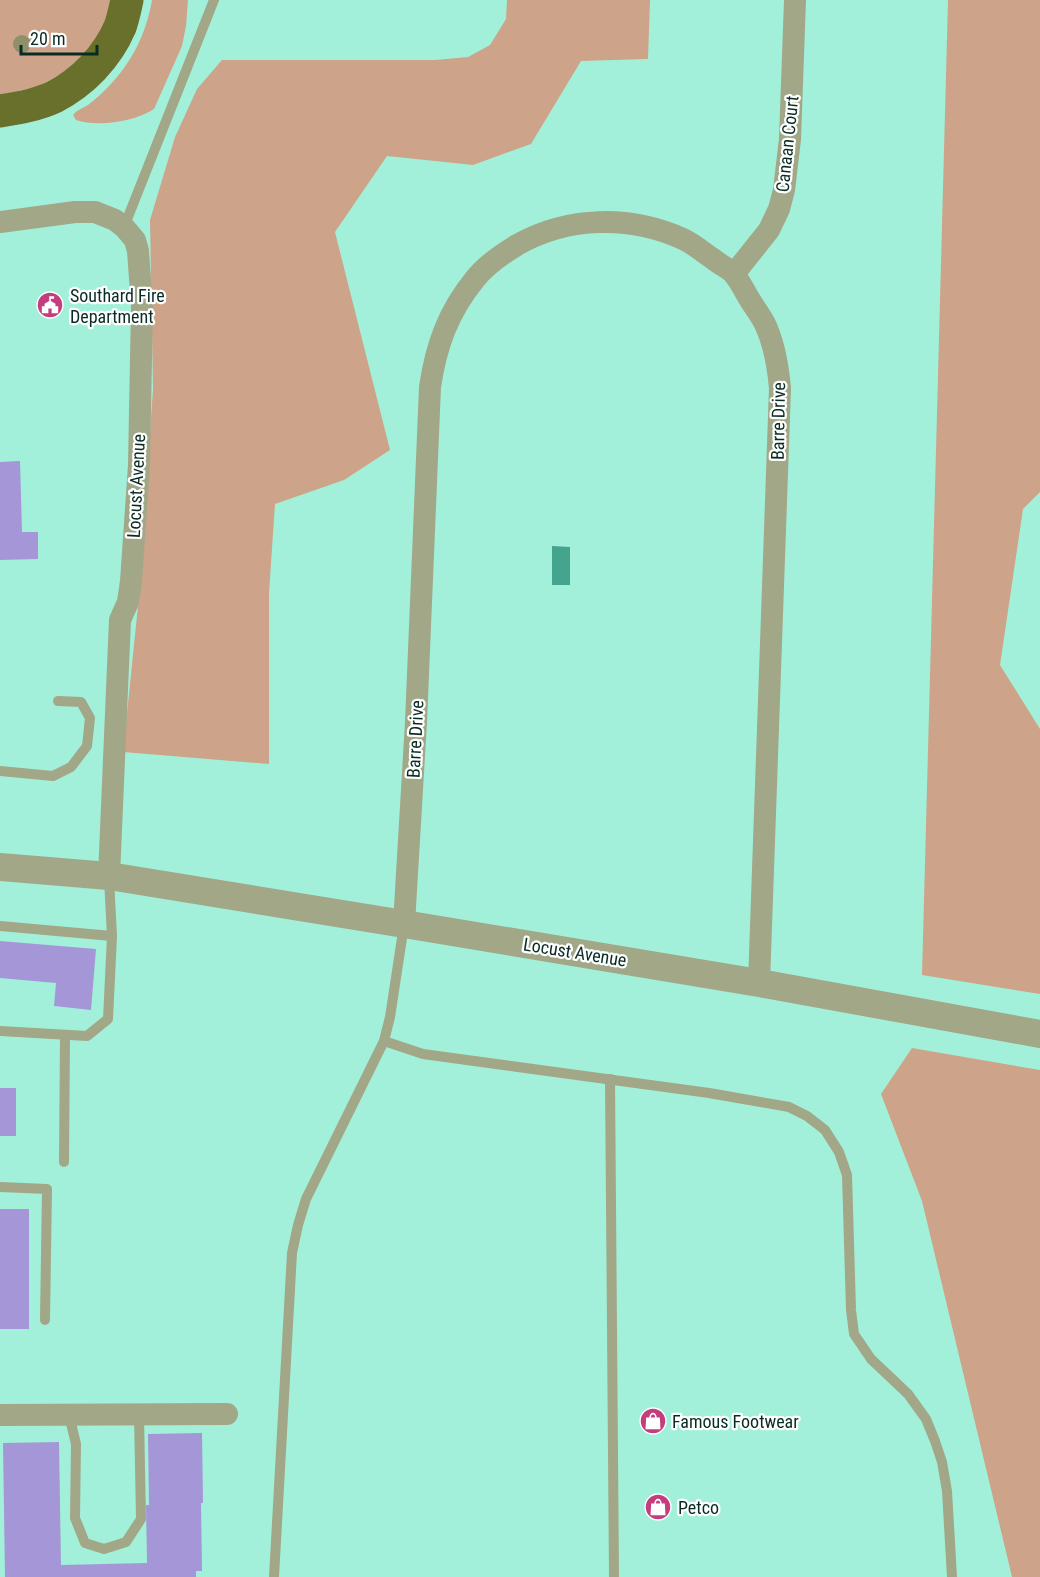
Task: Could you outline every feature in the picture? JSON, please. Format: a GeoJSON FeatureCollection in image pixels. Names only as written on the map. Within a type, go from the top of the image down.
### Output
{"type":"FeatureCollection","features":[{"type":"Feature","properties":{"kind":"highway"},"geometry":{"type":"LineString","coordinates":[[0,111],[52,98],[72,86],[96,65],[107,50],[120,27],[127,0]]}},
{"type":"Feature","properties":{"kind":"street","name":"Canaan Court"},"geometry":{"type":"LineString","coordinates":[[734,273],[769,230],[779,209],[784,190],[790,139],[795,0]]}},
{"type":"Feature","properties":{"kind":"street"},"geometry":{"type":"LineString","coordinates":[[0,222],[75,212],[95,212],[115,220],[124,227]]}},
{"type":"Feature","properties":{"kind":"street","name":"Barre Drive"},"geometry":{"type":"LineString","coordinates":[[404,924],[417,722],[430,387],[434,360],[443,332],[457,304],[476,278],[507,251],[543,232],[582,222],[621,222],[651,228],[684,239],[734,273],[765,324],[778,370],[780,388],[759,983]]}},
{"type":"Feature","properties":{"kind":"street","name":"Locust Avenue"},"geometry":{"type":"LineString","coordinates":[[109,876],[120,620],[128,602],[131,581],[139,454],[142,306],[138,251],[135,240],[124,227]]}},
{"type":"Feature","properties":{"kind":"street","name":"Locust Avenue"},"geometry":{"type":"LineString","coordinates":[[0,867],[109,876],[759,983],[1040,1034]]}},
{"type":"Feature","properties":{"kind":"street"},"geometry":{"type":"LineString","coordinates":[[0,1415],[227,1414]]}},
{"type":"Feature","properties":{"kind":"lane"},"geometry":{"type":"LineString","coordinates":[[124,227],[214,0]]}},
{"type":"Feature","properties":{"kind":"lane"},"geometry":{"type":"LineString","coordinates":[[0,771],[53,776],[71,767],[87,746],[90,718],[81,702],[58,701]]}},
{"type":"Feature","properties":{"kind":"lane"},"geometry":{"type":"LineString","coordinates":[[0,1031],[87,1036],[108,1019],[112,936],[109,876]]}},
{"type":"Feature","properties":{"kind":"lane"},"geometry":{"type":"LineString","coordinates":[[274,1577],[292,1253],[306,1199],[384,1041],[390,1017],[404,924]]}},
{"type":"Feature","properties":{"kind":"lane"},"geometry":{"type":"LineString","coordinates":[[0,926],[112,936]]}},
{"type":"Feature","properties":{"kind":"lane"},"geometry":{"type":"LineString","coordinates":[[64,1162],[65,1035]]}},
{"type":"Feature","properties":{"kind":"lane"},"geometry":{"type":"LineString","coordinates":[[384,1041],[423,1054],[709,1093],[789,1107],[807,1116],[825,1130],[839,1152],[847,1175],[851,1310],[854,1334],[871,1359],[908,1394],[926,1419],[935,1441],[942,1462],[947,1491],[952,1577]]}},
{"type":"Feature","properties":{"kind":"lane"},"geometry":{"type":"LineString","coordinates":[[610,1080],[614,1577]]}},
{"type":"Feature","properties":{"kind":"lane"},"geometry":{"type":"LineString","coordinates":[[0,1188],[47,1189],[45,1320]]}},
{"type":"Feature","properties":{"kind":"lane"},"geometry":{"type":"LineString","coordinates":[[69,1415],[76,1444],[75,1518],[85,1543],[104,1549],[126,1542],[141,1519],[139,1414]]}},
{"type":"Feature","properties":{"kind":"shaded area"},"geometry":{"type":"Polygon","coordinates":[[[0,0],[113,0],[98,39],[69,70],[37,87],[0,95],[0,0]]]}},
{"type":"Feature","properties":{"kind":"shaded area"},"geometry":{"type":"Polygon","coordinates":[[[152,0],[188,0],[182,46],[154,109],[116,122],[95,123],[76,120],[73,115],[112,83],[135,51],[141,39],[152,0]]]}},
{"type":"Feature","properties":{"kind":"shaded area"},"geometry":{"type":"Polygon","coordinates":[[[507,0],[650,0],[648,59],[581,61],[531,144],[473,165],[387,156],[335,232],[390,450],[344,480],[275,504],[269,593],[269,764],[123,752],[138,606],[153,389],[150,220],[175,137],[197,89],[222,60],[435,60],[468,57],[490,45],[506,19],[507,0]]]}},
{"type":"Feature","properties":{"kind":"shaded area"},"geometry":{"type":"Polygon","coordinates":[[[948,0],[1040,0],[1040,492],[1023,509],[1000,665],[1040,729],[1040,994],[922,975],[948,0]]]}},
{"type":"Feature","properties":{"kind":"shaded area"},"geometry":{"type":"Polygon","coordinates":[[[552,546],[570,547],[570,585],[552,585],[552,546]]]}},
{"type":"Feature","properties":{"kind":"shaded area"},"geometry":{"type":"Polygon","coordinates":[[[912,1048],[1040,1070],[1040,1577],[1012,1577],[922,1201],[881,1094],[912,1048]]]}},
{"type":"Feature","properties":{"kind":"building"},"geometry":{"type":"Polygon","coordinates":[[[20,461],[22,532],[38,532],[38,559],[0,560],[0,462],[20,461]]]}},
{"type":"Feature","properties":{"kind":"building"},"geometry":{"type":"Polygon","coordinates":[[[0,941],[96,949],[91,1010],[54,1006],[56,983],[0,978],[0,941]]]}},
{"type":"Feature","properties":{"kind":"building"},"geometry":{"type":"Polygon","coordinates":[[[0,1088],[16,1088],[16,1136],[0,1136],[0,1088]]]}},
{"type":"Feature","properties":{"kind":"building"},"geometry":{"type":"Polygon","coordinates":[[[0,1209],[29,1209],[29,1329],[0,1329],[0,1209]]]}},
{"type":"Feature","properties":{"kind":"building"},"geometry":{"type":"Polygon","coordinates":[[[202,1433],[202,1571],[196,1571],[196,1577],[5,1577],[3,1443],[59,1442],[61,1565],[147,1563],[148,1434],[202,1433]]]}},
{"type":"Feature","properties":{"kind":"place","name":"Southard Fire Department"},"geometry":{"type":"Point","coordinates":[50,305]}},
{"type":"Feature","properties":{"kind":"place","name":"Famous Footwear"},"geometry":{"type":"Point","coordinates":[653,1421]}},
{"type":"Feature","properties":{"kind":"place","name":"Petco"},"geometry":{"type":"Point","coordinates":[658,1507]}}]}
